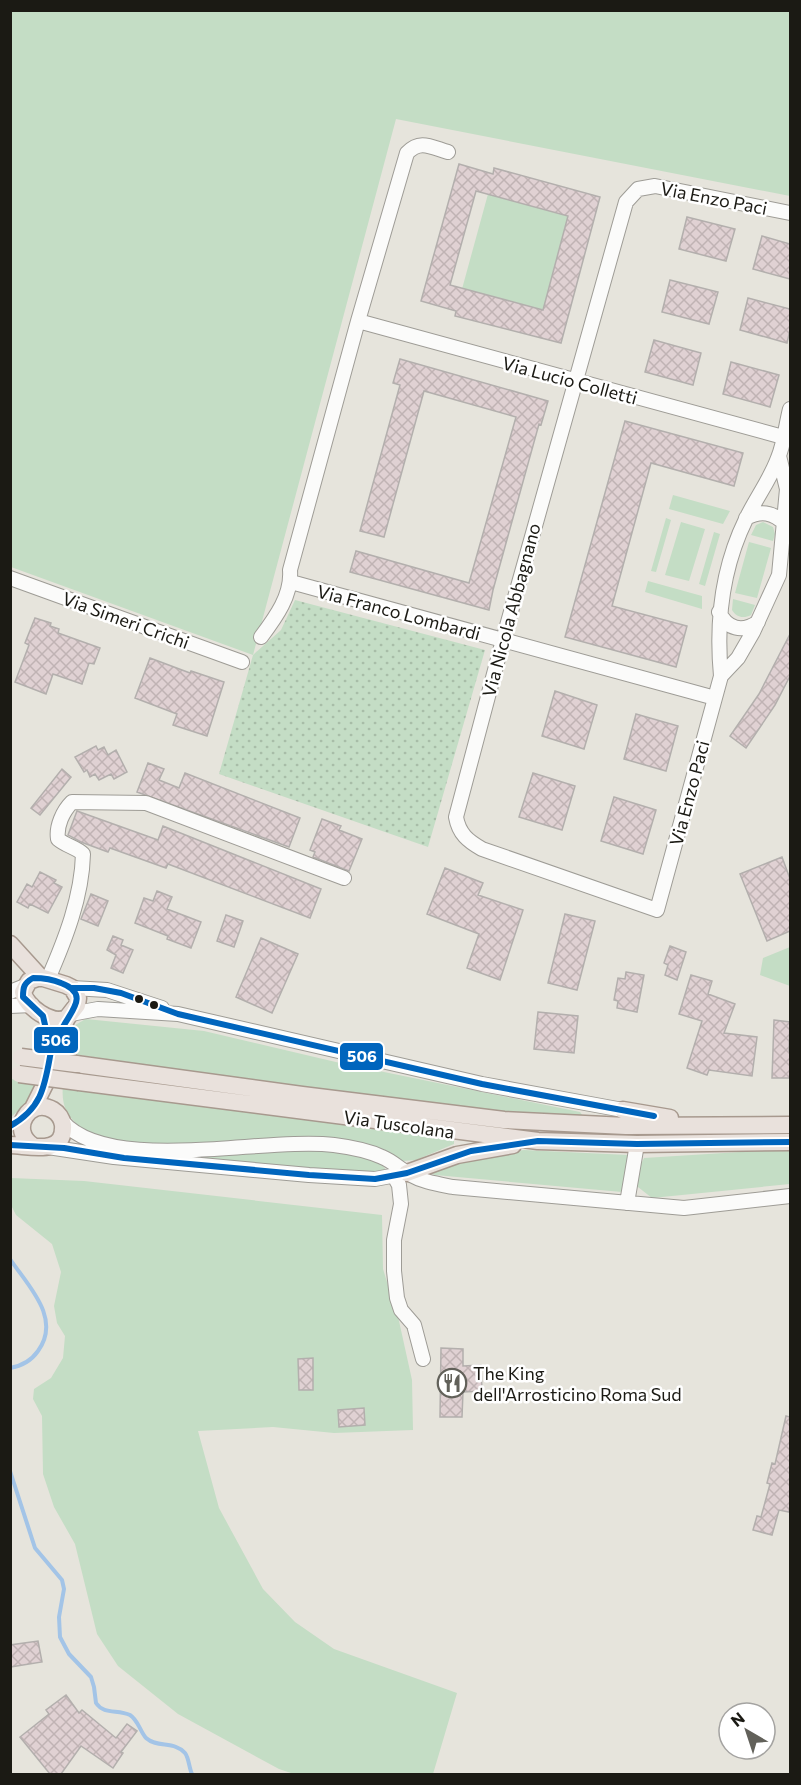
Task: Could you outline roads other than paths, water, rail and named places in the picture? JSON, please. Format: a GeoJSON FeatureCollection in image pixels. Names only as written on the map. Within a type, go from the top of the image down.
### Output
{"type":"FeatureCollection","features":[{"type":"Feature","properties":{"kind":"main road"},"geometry":{"type":"LineString","coordinates":[[14,948],[30,984]]}},
{"type":"Feature","properties":{"kind":"main road"},"geometry":{"type":"LineString","coordinates":[[30,984],[72,988],[78,998],[77,1005],[51,1051],[47,1076],[22,1118],[22,1134],[28,1143],[41,1147]]}},
{"type":"Feature","properties":{"kind":"main road"},"geometry":{"type":"LineString","coordinates":[[30,984],[23,997],[36,1009],[53,1021],[63,1021],[69,1016]]}},
{"type":"Feature","properties":{"kind":"main road"},"geometry":{"type":"LineString","coordinates":[[36,1009],[48,1033],[51,1051]]}},
{"type":"Feature","properties":{"kind":"main road","name":"Via Tuscolana"},"geometry":{"type":"LineString","coordinates":[[15,1065],[76,1064],[486,1118],[603,1126],[790,1125]]}},
{"type":"Feature","properties":{"kind":"main road","name":"Via Tuscolana"},"geometry":{"type":"LineString","coordinates":[[15,1065],[79,1082],[538,1141],[637,1144],[790,1142]]}},
{"type":"Feature","properties":{"kind":"main road"},"geometry":{"type":"LineString","coordinates":[[10,1144],[41,1147],[58,1141],[62,1134],[47,1076]]}},
{"type":"Feature","properties":{"kind":"main road"},"geometry":{"type":"LineString","coordinates":[[22,1118],[48,1108],[59,1117]]}},
{"type":"Feature","properties":{"kind":"main road"},"geometry":{"type":"LineString","coordinates":[[623,1110],[725,1125]]}},
{"type":"Feature","properties":{"kind":"main road"},"geometry":{"type":"LineString","coordinates":[[401,1175],[471,1151],[538,1141]]}},
{"type":"Feature","properties":{"kind":"street"},"geometry":{"type":"LineString","coordinates":[[261,637],[277,616],[291,582],[290,570],[407,153],[414,146],[422,144],[448,152]]}},
{"type":"Feature","properties":{"kind":"street","name":"Via Enzo Paci"},"geometry":{"type":"LineString","coordinates":[[638,189],[655,186],[790,213]]}},
{"type":"Feature","properties":{"kind":"street","name":"Via Nicola Abbagnano"},"geometry":{"type":"LineString","coordinates":[[638,189],[626,202],[574,382],[456,817],[463,836],[482,849],[657,910]]}},
{"type":"Feature","properties":{"kind":"street","name":"Via Lucio Colletti"},"geometry":{"type":"LineString","coordinates":[[358,321],[574,382],[783,437]]}},
{"type":"Feature","properties":{"kind":"street","name":"Via Enzo Paci"},"geometry":{"type":"LineString","coordinates":[[722,676],[719,652],[719,612],[730,563],[746,518],[765,488],[779,456],[790,409]]}},
{"type":"Feature","properties":{"kind":"street","name":"Via Enzo Paci"},"geometry":{"type":"LineString","coordinates":[[657,910],[722,676],[738,658],[785,577],[784,524],[787,489],[779,456]]}},
{"type":"Feature","properties":{"kind":"street"},"geometry":{"type":"LineString","coordinates":[[746,518],[763,512],[771,514],[784,524]]}},
{"type":"Feature","properties":{"kind":"street","name":"Via Simeri Crichi"},"geometry":{"type":"LineString","coordinates":[[10,578],[242,662]]}},
{"type":"Feature","properties":{"kind":"street","name":"Via Franco Lombardi"},"geometry":{"type":"LineString","coordinates":[[291,582],[715,698]]}},
{"type":"Feature","properties":{"kind":"street"},"geometry":{"type":"LineString","coordinates":[[719,612],[728,625],[736,628],[751,627],[758,622]]}},
{"type":"Feature","properties":{"kind":"street"},"geometry":{"type":"LineString","coordinates":[[30,984],[69,924],[83,869],[83,854],[76,847],[58,839],[57,833],[64,810],[72,802],[146,803],[344,878]]}},
{"type":"Feature","properties":{"kind":"street"},"geometry":{"type":"LineString","coordinates":[[72,988],[94,988],[120,993],[178,1014],[482,1084],[623,1110]]}},
{"type":"Feature","properties":{"kind":"street"},"geometry":{"type":"LineString","coordinates":[[10,1006],[36,1009]]}},
{"type":"Feature","properties":{"kind":"street"},"geometry":{"type":"LineString","coordinates":[[69,1016],[98,1009],[178,1014]]}},
{"type":"Feature","properties":{"kind":"street","name":"Via Tuscolana"},"geometry":{"type":"LineString","coordinates":[[59,1117],[69,1128],[85,1137],[128,1148],[179,1150],[333,1144],[379,1155],[401,1175]]}},
{"type":"Feature","properties":{"kind":"street"},"geometry":{"type":"LineString","coordinates":[[627,1203],[637,1144]]}},
{"type":"Feature","properties":{"kind":"street","name":"Via Tuscolana"},"geometry":{"type":"LineString","coordinates":[[41,1147],[64,1148],[114,1158],[301,1174],[375,1179],[401,1175],[447,1186],[684,1208],[790,1196]]}},
{"type":"Feature","properties":{"kind":"street"},"geometry":{"type":"LineString","coordinates":[[401,1175],[399,1185],[401,1204],[394,1240],[397,1299],[401,1310],[414,1325],[423,1359]]}},
{"type":"Feature","properties":{"kind":"waterway"},"geometry":{"type":"LineString","coordinates":[[10,1259],[40,1303],[46,1326],[44,1339],[35,1355],[26,1362],[10,1368]]}},
{"type":"Feature","properties":{"kind":"waterway"},"geometry":{"type":"LineString","coordinates":[[10,1471],[35,1548],[62,1580],[64,1589],[59,1617],[60,1637],[69,1654],[91,1677],[96,1703],[103,1709],[130,1715],[150,1741],[181,1749],[186,1755],[192,1774]]}},
{"type":"Feature","properties":{"kind":"place","name":"The King dell'Arrosticino Roma Sud"},"geometry":{"type":"Point","coordinates":[452,1383]}}]}
